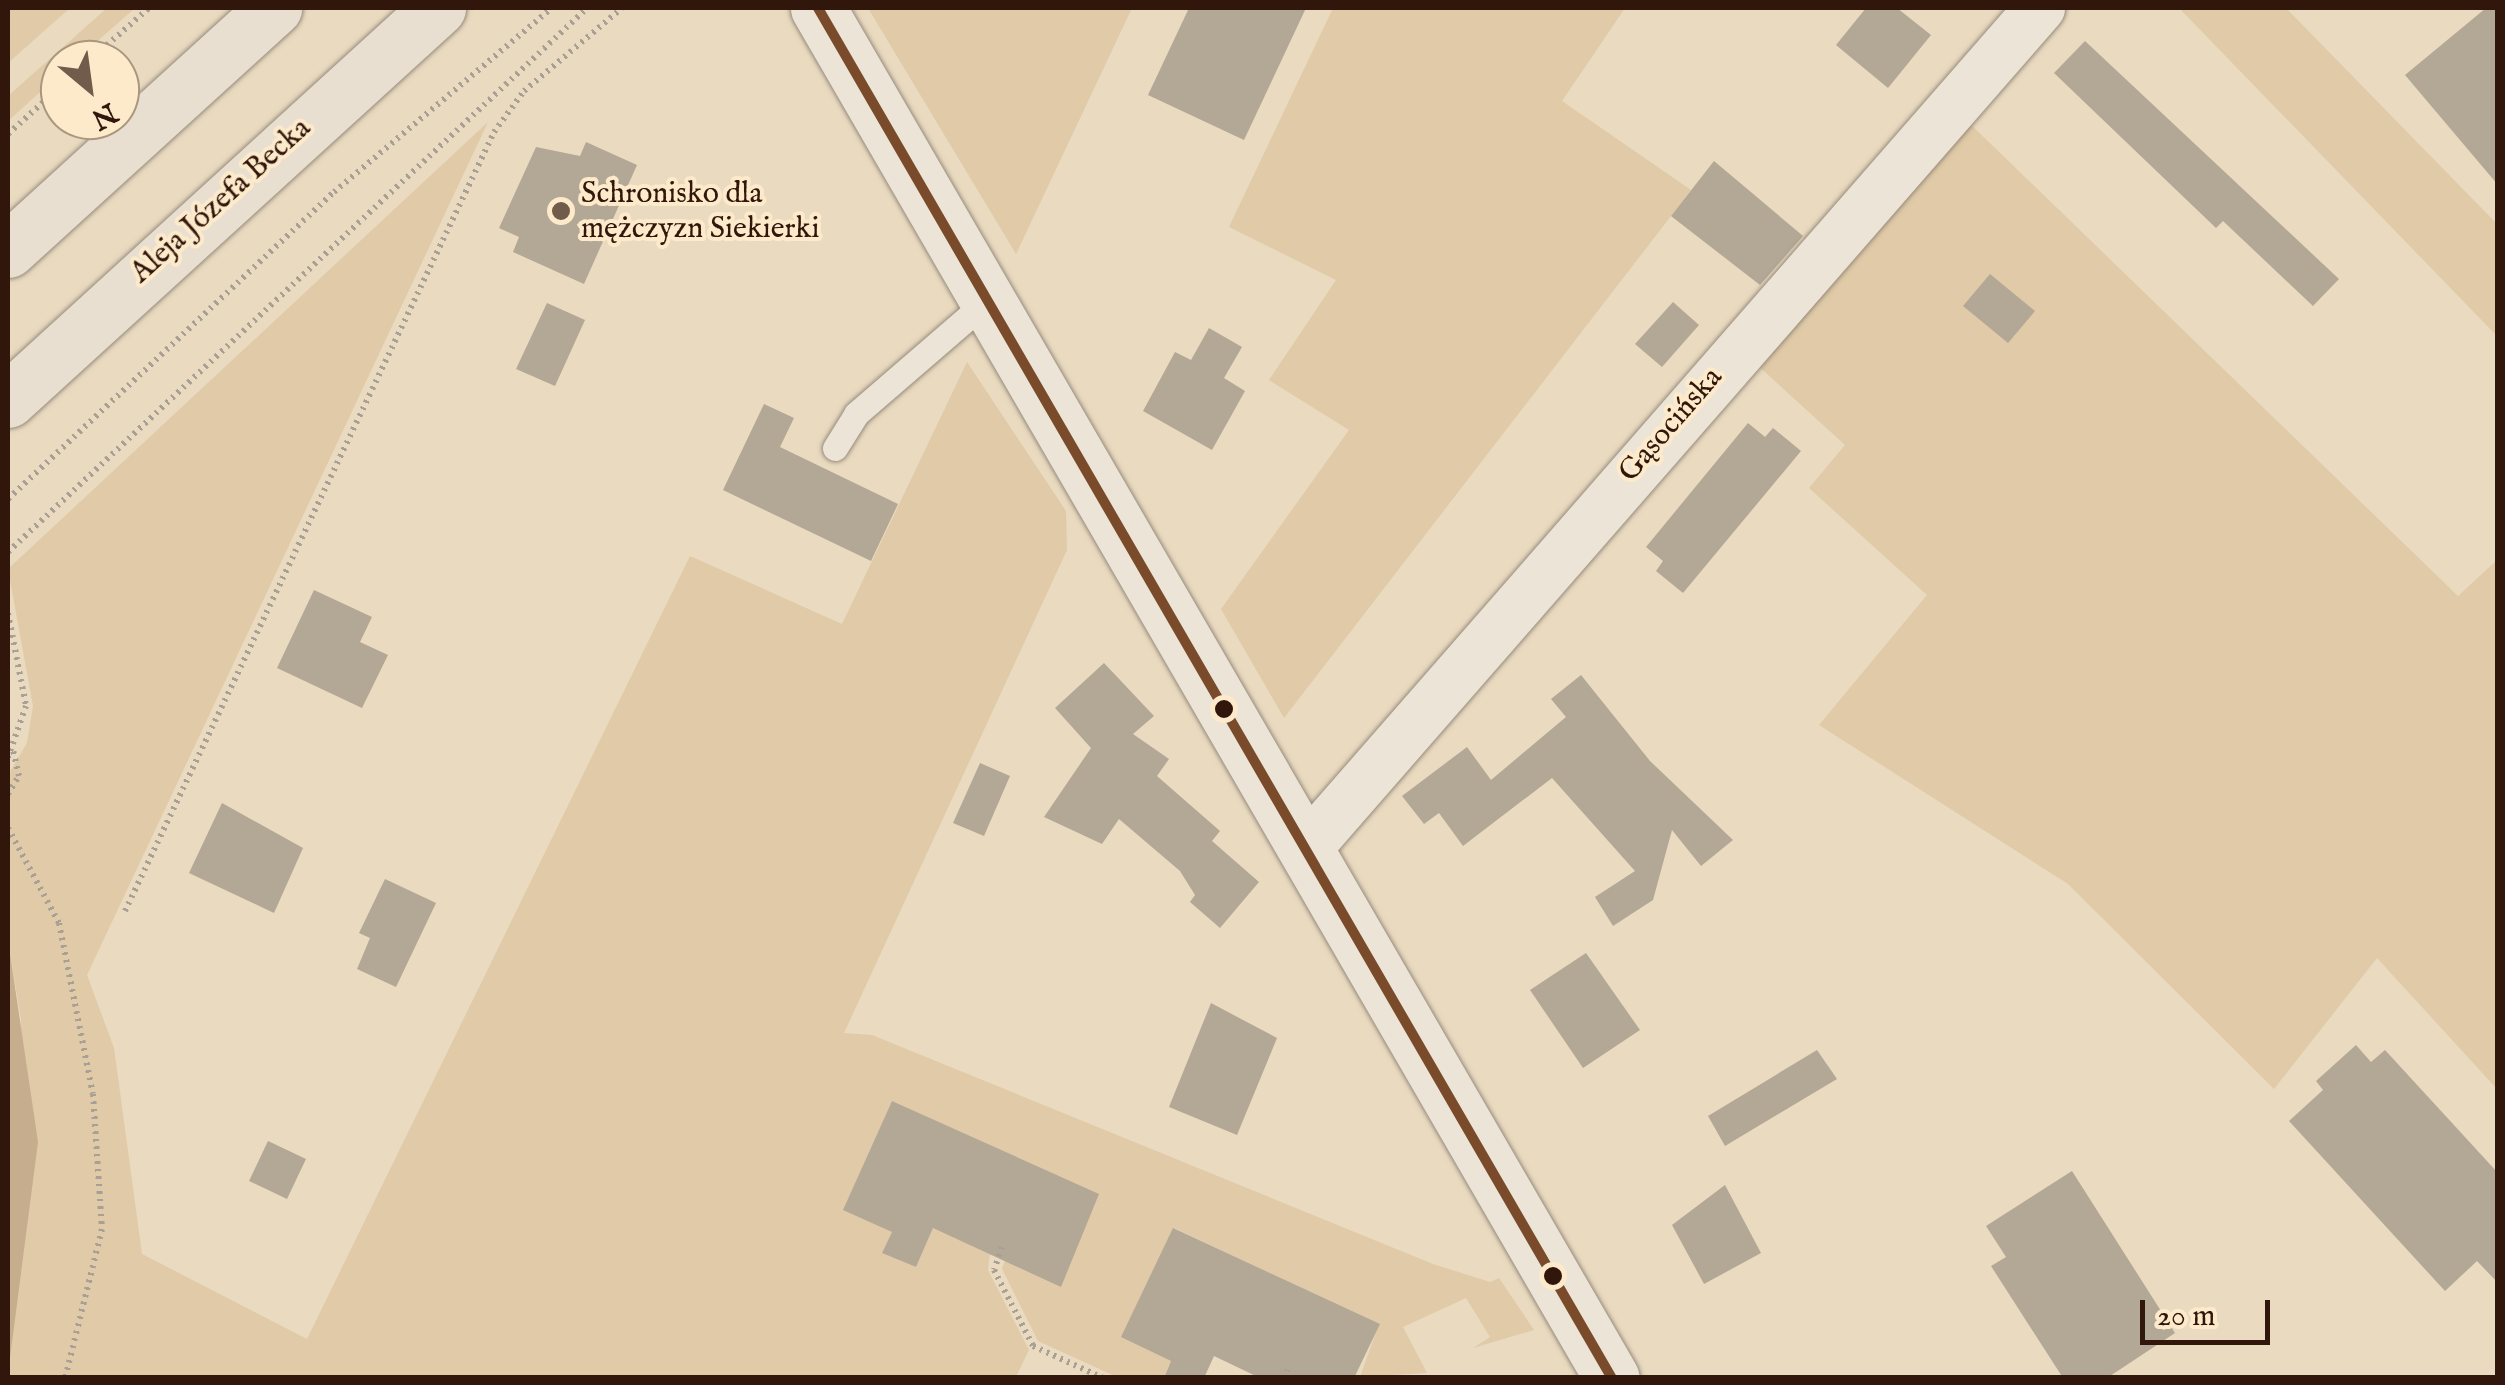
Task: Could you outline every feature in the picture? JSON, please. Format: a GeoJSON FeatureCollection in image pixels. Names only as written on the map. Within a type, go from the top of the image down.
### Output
{"type":"FeatureCollection","features":[{"type":"Feature","properties":{"kind":"main road"},"geometry":{"type":"LineString","coordinates":[[8,250],[274,8]]}},
{"type":"Feature","properties":{"kind":"main road","name":"Aleja Józefa Becka"},"geometry":{"type":"LineString","coordinates":[[8,400],[438,8]]}},
{"type":"Feature","properties":{"kind":"street"},"geometry":{"type":"LineString","coordinates":[[818,8],[1612,1378]]}},
{"type":"Feature","properties":{"kind":"street","name":"Gąsocińska"},"geometry":{"type":"LineString","coordinates":[[1306,848],[2040,8]]}},
{"type":"Feature","properties":{"kind":"lane"},"geometry":{"type":"LineString","coordinates":[[835,448],[868,402],[989,300]]}},
{"type":"Feature","properties":{"kind":"path"},"geometry":{"type":"LineString","coordinates":[[113,40],[149,8]]}},
{"type":"Feature","properties":{"kind":"path"},"geometry":{"type":"LineString","coordinates":[[8,499],[334,192],[552,8]]}},
{"type":"Feature","properties":{"kind":"path"},"geometry":{"type":"LineString","coordinates":[[8,552],[587,8]]}},
{"type":"Feature","properties":{"kind":"path"},"geometry":{"type":"LineString","coordinates":[[125,911],[494,132],[524,91],[622,8]]}},
{"type":"Feature","properties":{"kind":"path"},"geometry":{"type":"LineString","coordinates":[[8,134],[40,105]]}},
{"type":"Feature","properties":{"kind":"path"},"geometry":{"type":"LineString","coordinates":[[8,614],[25,693],[8,757]]}},
{"type":"Feature","properties":{"kind":"path"},"geometry":{"type":"LineString","coordinates":[[8,794],[19,776],[13,748]]}},
{"type":"Feature","properties":{"kind":"path"},"geometry":{"type":"LineString","coordinates":[[8,828],[59,922],[93,1094],[102,1229],[65,1378]]}},
{"type":"Feature","properties":{"kind":"path"},"geometry":{"type":"LineString","coordinates":[[1002,1247],[994,1270],[1033,1346],[1103,1378]]}},
{"type":"Feature","properties":{"kind":"shaded area"},"geometry":{"type":"Polygon","coordinates":[[[8,8],[70,8],[8,63],[8,8]]]}},
{"type":"Feature","properties":{"kind":"shaded area"},"geometry":{"type":"Polygon","coordinates":[[[107,8],[135,8],[99,40],[71,40],[107,8]]]}},
{"type":"Feature","properties":{"kind":"shaded area"},"geometry":{"type":"Polygon","coordinates":[[[868,8],[1132,8],[1016,254],[868,8]]]}},
{"type":"Feature","properties":{"kind":"shaded area"},"geometry":{"type":"Polygon","coordinates":[[[1333,8],[1625,8],[1562,101],[1691,190],[1284,718],[1221,609],[1349,430],[1269,380],[1336,280],[1229,227],[1333,8]]]}},
{"type":"Feature","properties":{"kind":"shaded area"},"geometry":{"type":"Polygon","coordinates":[[[2179,8],[2286,8],[2497,224],[2497,336],[2179,8]]]}},
{"type":"Feature","properties":{"kind":"shaded area"},"geometry":{"type":"Polygon","coordinates":[[[40,68],[40,92],[8,121],[8,96],[40,68]]]}},
{"type":"Feature","properties":{"kind":"shaded area"},"geometry":{"type":"Polygon","coordinates":[[[1964,118],[2458,596],[2497,560],[2497,1089],[2377,958],[2274,1089],[2068,884],[1819,725],[1927,595],[1809,488],[1845,445],[1754,362],[1964,118]]]}},
{"type":"Feature","properties":{"kind":"shaded area"},"geometry":{"type":"Polygon","coordinates":[[[488,122],[87,975],[114,1048],[142,1254],[307,1339],[690,556],[842,624],[967,362],[1066,511],[1067,550],[844,1033],[872,1035],[1433,1264],[1490,1282],[1499,1278],[1534,1330],[1473,1348],[1490,1337],[1466,1298],[1403,1327],[1427,1373],[1360,1377],[1379,1324],[1174,1228],[1122,1337],[1171,1361],[1164,1377],[1117,1377],[1038,1341],[1002,1269],[1005,1260],[1061,1286],[1098,1194],[892,1101],[844,1209],[892,1232],[882,1253],[916,1267],[933,1228],[990,1253],[988,1270],[1029,1350],[1016,1377],[8,1377],[21,1020],[8,940],[8,775],[27,743],[33,706],[8,569],[488,122]]]}},
{"type":"Feature","properties":{"kind":"shaded area"},"geometry":{"type":"Polygon","coordinates":[[[8,940],[38,1142],[8,1373],[8,940]]]}},
{"type":"Feature","properties":{"kind":"building"},"geometry":{"type":"Polygon","coordinates":[[[1189,8],[1306,8],[1244,140],[1148,95],[1189,8]]]}},
{"type":"Feature","properties":{"kind":"building"},"geometry":{"type":"Polygon","coordinates":[[[1866,8],[1897,8],[1931,35],[1888,88],[1836,45],[1866,8]]]}},
{"type":"Feature","properties":{"kind":"building"},"geometry":{"type":"Polygon","coordinates":[[[2486,8],[2498,8],[2498,185],[2405,75],[2486,8]]]}},
{"type":"Feature","properties":{"kind":"building"},"geometry":{"type":"Polygon","coordinates":[[[2085,41],[2339,279],[2313,306],[2223,221],[2216,228],[2054,73],[2085,41]]]}},
{"type":"Feature","properties":{"kind":"building","name":"Schronisko dla mężczyzn Siekierki"},"geometry":{"type":"Polygon","coordinates":[[[586,142],[637,165],[584,284],[513,252],[519,237],[499,228],[536,147],[580,156],[586,142]]]}},
{"type":"Feature","properties":{"kind":"building"},"geometry":{"type":"Polygon","coordinates":[[[1714,161],[1803,236],[1760,285],[1671,216],[1714,161]]]}},
{"type":"Feature","properties":{"kind":"building"},"geometry":{"type":"Polygon","coordinates":[[[1990,274],[2035,311],[2008,343],[1963,306],[1990,274]]]}},
{"type":"Feature","properties":{"kind":"building"},"geometry":{"type":"Polygon","coordinates":[[[1673,302],[1699,325],[1662,367],[1635,344],[1673,302]]]}},
{"type":"Feature","properties":{"kind":"building"},"geometry":{"type":"Polygon","coordinates":[[[547,303],[585,320],[555,386],[516,369],[547,303]]]}},
{"type":"Feature","properties":{"kind":"building"},"geometry":{"type":"Polygon","coordinates":[[[1209,328],[1242,347],[1224,378],[1245,391],[1212,450],[1143,411],[1175,352],[1191,360],[1209,328]]]}},
{"type":"Feature","properties":{"kind":"building"},"geometry":{"type":"Polygon","coordinates":[[[764,404],[794,418],[780,447],[898,504],[871,561],[723,490],[764,404]]]}},
{"type":"Feature","properties":{"kind":"building"},"geometry":{"type":"Polygon","coordinates":[[[1748,423],[1765,437],[1773,428],[1801,451],[1683,593],[1656,571],[1663,561],[1646,547],[1748,423]]]}},
{"type":"Feature","properties":{"kind":"building"},"geometry":{"type":"Polygon","coordinates":[[[314,590],[372,617],[360,642],[388,655],[362,708],[277,668],[314,590]]]}},
{"type":"Feature","properties":{"kind":"building"},"geometry":{"type":"Polygon","coordinates":[[[1104,663],[1154,716],[1133,734],[1169,759],[1157,776],[1220,831],[1212,841],[1259,882],[1220,928],[1190,902],[1195,895],[1180,871],[1119,819],[1102,844],[1044,817],[1091,748],[1055,708],[1104,663]]]}},
{"type":"Feature","properties":{"kind":"building"},"geometry":{"type":"Polygon","coordinates":[[[1581,675],[1650,761],[1733,840],[1701,866],[1672,830],[1653,900],[1613,926],[1595,897],[1635,871],[1552,778],[1463,846],[1439,813],[1424,824],[1402,796],[1467,747],[1491,780],[1566,717],[1551,699],[1581,675]]]}},
{"type":"Feature","properties":{"kind":"building"},"geometry":{"type":"Polygon","coordinates":[[[980,763],[1010,776],[984,836],[953,823],[980,763]]]}},
{"type":"Feature","properties":{"kind":"building"},"geometry":{"type":"Polygon","coordinates":[[[222,803],[303,848],[274,913],[189,873],[222,803]]]}},
{"type":"Feature","properties":{"kind":"building"},"geometry":{"type":"Polygon","coordinates":[[[385,879],[436,903],[396,987],[357,969],[370,938],[359,933],[385,879]]]}},
{"type":"Feature","properties":{"kind":"building"},"geometry":{"type":"Polygon","coordinates":[[[1586,953],[1640,1030],[1583,1068],[1530,990],[1586,953]]]}},
{"type":"Feature","properties":{"kind":"building"},"geometry":{"type":"Polygon","coordinates":[[[1211,1003],[1277,1038],[1237,1135],[1169,1107],[1211,1003]]]}},
{"type":"Feature","properties":{"kind":"building"},"geometry":{"type":"Polygon","coordinates":[[[2356,1045],[2371,1062],[2385,1050],[2498,1173],[2498,1283],[2477,1261],[2445,1291],[2289,1121],[2323,1090],[2316,1081],[2356,1045]]]}},
{"type":"Feature","properties":{"kind":"building"},"geometry":{"type":"Polygon","coordinates":[[[1817,1050],[1837,1079],[1725,1146],[1708,1116],[1817,1050]]]}},
{"type":"Feature","properties":{"kind":"building"},"geometry":{"type":"Polygon","coordinates":[[[892,1101],[1099,1194],[1061,1287],[933,1228],[916,1267],[882,1253],[892,1232],[843,1210],[892,1101]]]}},
{"type":"Feature","properties":{"kind":"building"},"geometry":{"type":"Polygon","coordinates":[[[268,1141],[306,1159],[287,1199],[249,1181],[268,1141]]]}},
{"type":"Feature","properties":{"kind":"building"},"geometry":{"type":"Polygon","coordinates":[[[2072,1171],[2175,1333],[2107,1378],[2063,1378],[1991,1266],[2006,1257],[1986,1226],[2072,1171]]]}},
{"type":"Feature","properties":{"kind":"building"},"geometry":{"type":"Polygon","coordinates":[[[1725,1185],[1761,1253],[1704,1284],[1672,1225],[1725,1185]]]}},
{"type":"Feature","properties":{"kind":"building"},"geometry":{"type":"Polygon","coordinates":[[[1173,1228],[1380,1324],[1354,1378],[1260,1378],[1214,1356],[1204,1378],[1164,1378],[1171,1361],[1121,1337],[1173,1228]]]}},
{"type":"Feature","properties":{"kind":"transit line"},"geometry":{"type":"LineString","coordinates":[[818,8],[1612,1378]]}},
{"type":"Feature","properties":{"kind":"place","name":"Schronisko dla mężczyzn Siekierki"},"geometry":{"type":"Point","coordinates":[561,211]}}]}
